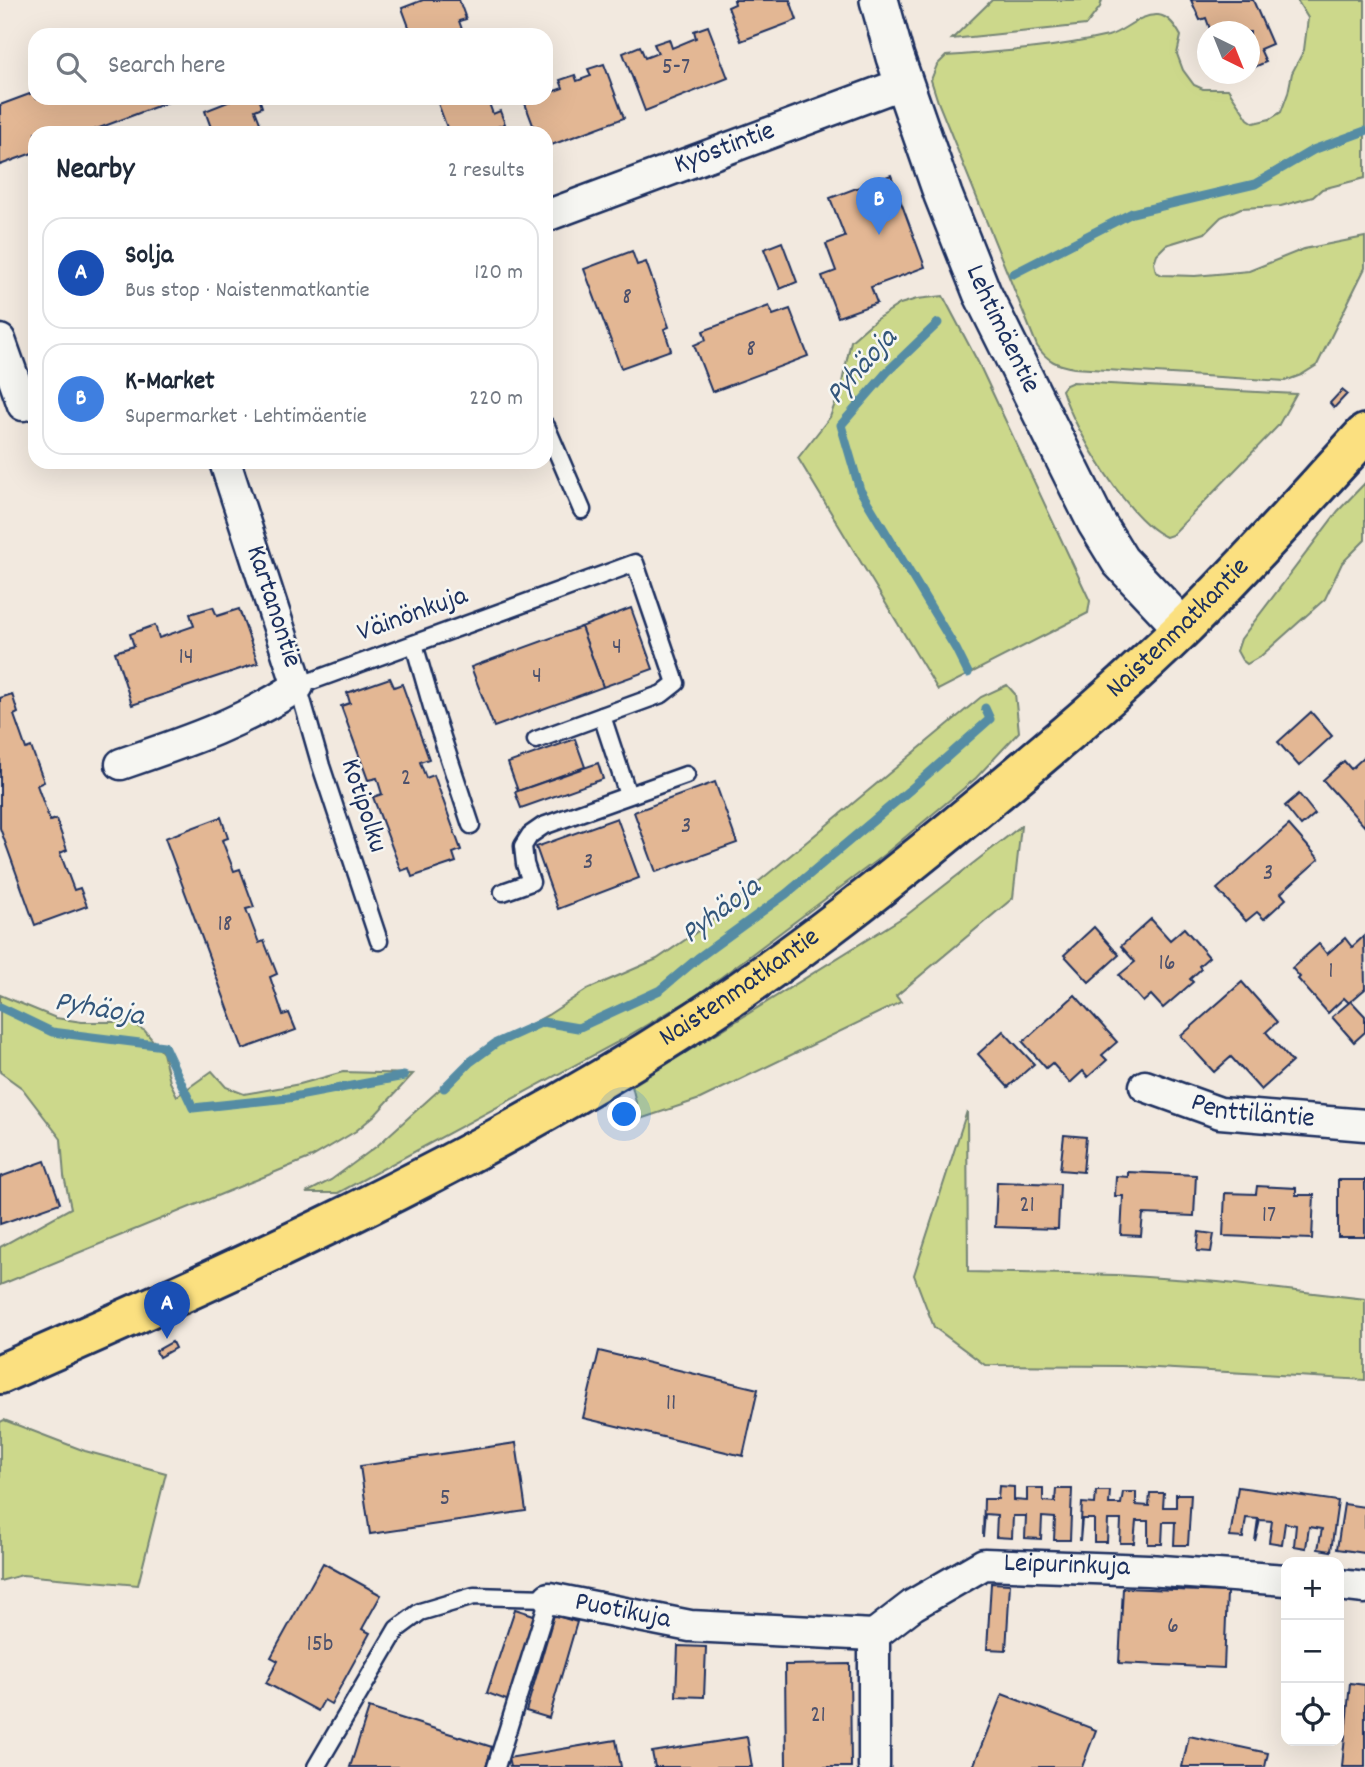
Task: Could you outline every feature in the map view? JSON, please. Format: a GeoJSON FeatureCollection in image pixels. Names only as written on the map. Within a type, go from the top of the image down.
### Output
{"type":"FeatureCollection","features":[{"type":"Feature","properties":{"kind":"main road","name":"Naistenmatkantie"},"geometry":{"type":"LineString","coordinates":[[0,1374],[310,1234],[502,1135],[687,1027],[788,959],[909,866],[1093,713],[1183,628],[1365,434]]}},
{"type":"Feature","properties":{"kind":"street","name":"Lehtimäentie"},"geometry":{"type":"LineString","coordinates":[[879,0],[904,83],[943,195],[982,293],[1076,484],[1120,561],[1183,628]]}},
{"type":"Feature","properties":{"kind":"street","name":"Kyöstintie"},"geometry":{"type":"LineString","coordinates":[[553,213],[904,83]]}},
{"type":"Feature","properties":{"kind":"street"},"geometry":{"type":"LineString","coordinates":[[0,340],[19,407]]}},
{"type":"Feature","properties":{"kind":"street","name":"Kartanontie"},"geometry":{"type":"LineString","coordinates":[[121,764],[218,730],[265,707],[298,686],[227,469]]}},
{"type":"Feature","properties":{"kind":"street","name":"Penttiläntie"},"geometry":{"type":"LineString","coordinates":[[1145,1086],[1220,1113],[1365,1125]]}},
{"type":"Feature","properties":{"kind":"street","name":"Leipurinkuja"},"geometry":{"type":"LineString","coordinates":[[874,1635],[913,1605],[984,1564],[1121,1568],[1281,1580]]}},
{"type":"Feature","properties":{"kind":"street"},"geometry":{"type":"LineString","coordinates":[[1344,1586],[1365,1588]]}},
{"type":"Feature","properties":{"kind":"street","name":"Puotikuja"},"geometry":{"type":"LineString","coordinates":[[549,1598],[690,1626],[874,1635]]}},
{"type":"Feature","properties":{"kind":"street"},"geometry":{"type":"LineString","coordinates":[[874,1635],[874,1767]]}},
{"type":"Feature","properties":{"kind":"lane"},"geometry":{"type":"LineString","coordinates":[[553,442],[582,510]]}},
{"type":"Feature","properties":{"kind":"lane","name":"Väinönkuja"},"geometry":{"type":"LineString","coordinates":[[298,686],[635,563],[676,682],[662,694],[602,716]]}},
{"type":"Feature","properties":{"kind":"lane"},"geometry":{"type":"LineString","coordinates":[[414,644],[471,825]]}},
{"type":"Feature","properties":{"kind":"lane","name":"Kotipolku"},"geometry":{"type":"LineString","coordinates":[[298,686],[321,766],[379,941]]}},
{"type":"Feature","properties":{"kind":"lane"},"geometry":{"type":"LineString","coordinates":[[536,740],[602,716],[628,795]]}},
{"type":"Feature","properties":{"kind":"lane"},"geometry":{"type":"LineString","coordinates":[[503,892],[531,882],[523,846],[530,835],[543,826],[686,775]]}},
{"type":"Feature","properties":{"kind":"lane"},"geometry":{"type":"LineString","coordinates":[[316,1767],[397,1629],[420,1612],[474,1596],[549,1598]]}},
{"type":"Feature","properties":{"kind":"lane","name":"Puotikuja"},"geometry":{"type":"LineString","coordinates":[[496,1767],[549,1598]]}},
{"type":"Feature","properties":{"kind":"green space"},"geometry":{"type":"Polygon","coordinates":[[[992,0],[1102,0],[1086,25],[952,39],[992,0]]]}},
{"type":"Feature","properties":{"kind":"green space"},"geometry":{"type":"Polygon","coordinates":[[[1297,0],[1365,0],[1365,178],[1322,189],[1313,197],[1281,206],[1241,208],[1221,217],[1205,233],[1166,245],[1157,254],[1154,263],[1156,272],[1162,275],[1195,276],[1249,271],[1304,249],[1365,237],[1365,268],[1317,365],[1285,381],[1074,368],[1049,359],[1037,346],[938,102],[931,80],[937,65],[946,56],[1048,47],[1108,36],[1145,17],[1158,15],[1169,20],[1181,36],[1177,54],[1183,70],[1194,85],[1203,89],[1228,89],[1248,119],[1254,123],[1270,119],[1281,112],[1292,73],[1304,50],[1308,18],[1297,0]]]}},
{"type":"Feature","properties":{"kind":"green space"},"geometry":{"type":"Polygon","coordinates":[[[943,296],[979,364],[1090,601],[1088,613],[938,690],[798,458],[830,417],[841,387],[851,341],[875,320],[900,304],[943,296]]]}},
{"type":"Feature","properties":{"kind":"green space"},"geometry":{"type":"Polygon","coordinates":[[[1073,382],[1296,394],[1278,426],[1172,535],[1166,537],[1135,512],[1090,449],[1062,390],[1073,382]]]}},
{"type":"Feature","properties":{"kind":"green space"},"geometry":{"type":"Polygon","coordinates":[[[1365,483],[1365,540],[1342,563],[1325,599],[1261,656],[1247,664],[1237,651],[1241,639],[1338,511],[1365,483]]]}},
{"type":"Feature","properties":{"kind":"green space"},"geometry":{"type":"Polygon","coordinates":[[[1007,685],[1015,694],[1019,732],[976,778],[885,854],[696,996],[616,1043],[338,1193],[306,1193],[331,1180],[377,1146],[470,1062],[496,1043],[548,1015],[588,989],[657,959],[704,927],[981,697],[1007,685]]]}},
{"type":"Feature","properties":{"kind":"green space"},"geometry":{"type":"Polygon","coordinates":[[[1021,826],[1013,898],[896,996],[901,1002],[700,1099],[640,1119],[632,1086],[908,914],[1021,826]]]}},
{"type":"Feature","properties":{"kind":"green space"},"geometry":{"type":"Polygon","coordinates":[[[0,995],[56,1018],[82,1022],[129,1022],[145,1031],[163,1053],[170,1082],[177,1096],[212,1071],[226,1087],[244,1094],[300,1084],[343,1072],[413,1074],[376,1114],[356,1131],[312,1157],[0,1285],[0,1247],[71,1208],[64,1176],[61,1139],[22,1088],[0,1072],[0,995]]]}},
{"type":"Feature","properties":{"kind":"green space"},"geometry":{"type":"Polygon","coordinates":[[[967,1111],[968,1272],[1118,1275],[1218,1282],[1365,1299],[1365,1380],[1121,1366],[985,1365],[934,1327],[914,1275],[967,1111]]]}},
{"type":"Feature","properties":{"kind":"green space"},"geometry":{"type":"Polygon","coordinates":[[[4,1420],[85,1451],[166,1473],[138,1585],[22,1575],[0,1581],[0,1422],[4,1420]]]}},
{"type":"Feature","properties":{"kind":"building"},"geometry":{"type":"Polygon","coordinates":[[[423,0],[459,0],[466,19],[459,21],[462,28],[409,28],[402,8],[423,0]]]}},
{"type":"Feature","properties":{"kind":"building"},"geometry":{"type":"Polygon","coordinates":[[[734,0],[790,0],[797,20],[741,41],[728,7],[735,4],[734,0]]]}},
{"type":"Feature","properties":{"kind":"building"},"geometry":{"type":"Polygon","coordinates":[[[1191,0],[1253,0],[1272,44],[1260,49],[1260,21],[1200,20],[1191,0]]]}},
{"type":"Feature","properties":{"kind":"building"},"geometry":{"type":"Polygon","coordinates":[[[708,26],[728,78],[645,111],[623,53],[640,46],[645,58],[658,53],[654,44],[669,39],[672,48],[696,38],[694,31],[708,26]]]}},
{"type":"Feature","properties":{"kind":"building"},"geometry":{"type":"Polygon","coordinates":[[[1260,49],[1266,62],[1260,65],[1260,49]]]}},
{"type":"Feature","properties":{"kind":"building"},"geometry":{"type":"Polygon","coordinates":[[[604,64],[624,118],[553,144],[553,126],[533,126],[526,105],[553,105],[553,92],[563,88],[560,80],[575,75],[577,81],[591,76],[588,69],[604,64]]]}},
{"type":"Feature","properties":{"kind":"building"},"geometry":{"type":"Polygon","coordinates":[[[28,95],[28,105],[160,105],[105,126],[28,126],[28,155],[0,165],[0,105],[28,95]]]}},
{"type":"Feature","properties":{"kind":"building"},"geometry":{"type":"Polygon","coordinates":[[[220,105],[261,105],[255,110],[261,126],[210,126],[205,111],[220,105]]]}},
{"type":"Feature","properties":{"kind":"building"},"geometry":{"type":"Polygon","coordinates":[[[439,105],[490,105],[493,114],[500,111],[505,124],[500,126],[446,126],[439,105]]]}},
{"type":"Feature","properties":{"kind":"building"},"geometry":{"type":"Polygon","coordinates":[[[891,175],[925,267],[871,287],[877,303],[838,317],[822,276],[836,271],[826,244],[845,237],[830,198],[891,175]]]}},
{"type":"Feature","properties":{"kind":"building"},"geometry":{"type":"Polygon","coordinates":[[[782,242],[797,282],[780,289],[764,249],[782,242]]]}},
{"type":"Feature","properties":{"kind":"building"},"geometry":{"type":"Polygon","coordinates":[[[632,251],[637,265],[646,262],[669,327],[664,329],[671,350],[621,368],[584,269],[632,251]]]}},
{"type":"Feature","properties":{"kind":"building"},"geometry":{"type":"Polygon","coordinates":[[[769,306],[773,315],[790,309],[808,356],[712,392],[694,345],[706,340],[703,331],[769,306]]]}},
{"type":"Feature","properties":{"kind":"building"},"geometry":{"type":"Polygon","coordinates":[[[1342,390],[1347,394],[1334,408],[1330,403],[1342,390]]]}},
{"type":"Feature","properties":{"kind":"building"},"geometry":{"type":"Polygon","coordinates":[[[213,607],[217,616],[239,609],[258,663],[132,705],[115,652],[134,646],[130,634],[155,625],[159,638],[194,626],[190,614],[213,607]]]}},
{"type":"Feature","properties":{"kind":"building"},"geometry":{"type":"Polygon","coordinates":[[[631,608],[653,669],[603,687],[581,627],[631,608]]]}},
{"type":"Feature","properties":{"kind":"building"},"geometry":{"type":"Polygon","coordinates":[[[581,627],[603,687],[494,727],[471,667],[581,627]]]}},
{"type":"Feature","properties":{"kind":"building"},"geometry":{"type":"Polygon","coordinates":[[[390,678],[394,687],[402,684],[429,759],[420,762],[426,778],[434,775],[461,850],[453,853],[456,862],[412,877],[409,868],[401,871],[373,797],[382,794],[377,778],[368,780],[341,706],[350,703],[347,693],[390,678]]]}},
{"type":"Feature","properties":{"kind":"building"},"geometry":{"type":"Polygon","coordinates":[[[12,694],[18,713],[14,715],[26,749],[31,747],[44,782],[37,785],[50,821],[56,819],[67,850],[60,853],[74,890],[80,888],[87,906],[35,925],[0,828],[0,698],[12,694]]]}},
{"type":"Feature","properties":{"kind":"building"},"geometry":{"type":"Polygon","coordinates":[[[1311,712],[1332,736],[1299,766],[1278,742],[1311,712]]]}},
{"type":"Feature","properties":{"kind":"building"},"geometry":{"type":"Polygon","coordinates":[[[575,739],[585,767],[518,791],[508,763],[575,739]]]}},
{"type":"Feature","properties":{"kind":"building"},"geometry":{"type":"Polygon","coordinates":[[[1365,756],[1365,827],[1323,780],[1344,761],[1351,769],[1365,756]]]}},
{"type":"Feature","properties":{"kind":"building"},"geometry":{"type":"Polygon","coordinates":[[[598,763],[603,779],[521,808],[515,792],[598,763]]]}},
{"type":"Feature","properties":{"kind":"building"},"geometry":{"type":"Polygon","coordinates":[[[715,782],[737,843],[656,872],[634,812],[715,782]]]}},
{"type":"Feature","properties":{"kind":"building"},"geometry":{"type":"Polygon","coordinates":[[[1299,794],[1315,814],[1301,826],[1285,806],[1299,794]]]}},
{"type":"Feature","properties":{"kind":"building"},"geometry":{"type":"Polygon","coordinates":[[[221,817],[228,838],[222,840],[234,871],[240,869],[254,907],[246,909],[259,943],[264,941],[277,974],[270,977],[283,1015],[289,1013],[296,1030],[243,1049],[165,838],[221,817]]]}},
{"type":"Feature","properties":{"kind":"building"},"geometry":{"type":"Polygon","coordinates":[[[617,818],[639,878],[558,909],[536,847],[617,818]]]}},
{"type":"Feature","properties":{"kind":"building"},"geometry":{"type":"Polygon","coordinates":[[[1289,825],[1319,859],[1281,893],[1286,899],[1264,919],[1257,912],[1246,921],[1217,889],[1289,825]]]}},
{"type":"Feature","properties":{"kind":"building"},"geometry":{"type":"Polygon","coordinates":[[[1151,919],[1170,940],[1184,928],[1209,957],[1190,979],[1193,982],[1163,1008],[1151,995],[1143,1002],[1119,975],[1135,962],[1121,946],[1151,919]]]}},
{"type":"Feature","properties":{"kind":"building"},"geometry":{"type":"Polygon","coordinates":[[[1094,927],[1119,955],[1089,982],[1064,955],[1094,927]]]}},
{"type":"Feature","properties":{"kind":"building"},"geometry":{"type":"Polygon","coordinates":[[[1364,936],[1365,989],[1349,1003],[1344,998],[1328,1013],[1298,979],[1300,977],[1292,968],[1319,944],[1327,954],[1345,938],[1352,947],[1364,936]]]}},
{"type":"Feature","properties":{"kind":"building"},"geometry":{"type":"Polygon","coordinates":[[[1242,982],[1277,1022],[1266,1032],[1292,1062],[1261,1090],[1231,1057],[1214,1072],[1181,1036],[1242,982]]]}},
{"type":"Feature","properties":{"kind":"building"},"geometry":{"type":"Polygon","coordinates":[[[1075,995],[1117,1042],[1102,1055],[1107,1060],[1088,1077],[1083,1071],[1070,1083],[1052,1063],[1046,1068],[1023,1042],[1075,995]]]}},
{"type":"Feature","properties":{"kind":"building"},"geometry":{"type":"Polygon","coordinates":[[[1351,1001],[1365,1016],[1365,1032],[1354,1042],[1332,1017],[1351,1001]]]}},
{"type":"Feature","properties":{"kind":"building"},"geometry":{"type":"Polygon","coordinates":[[[1003,1031],[1034,1064],[1008,1087],[978,1054],[1003,1031]]]}},
{"type":"Feature","properties":{"kind":"building"},"geometry":{"type":"Polygon","coordinates":[[[1064,1135],[1086,1137],[1083,1172],[1060,1170],[1064,1135]]]}},
{"type":"Feature","properties":{"kind":"building"},"geometry":{"type":"Polygon","coordinates":[[[45,1161],[60,1203],[0,1224],[0,1177],[45,1161]]]}},
{"type":"Feature","properties":{"kind":"building"},"geometry":{"type":"Polygon","coordinates":[[[1128,1172],[1196,1175],[1194,1216],[1143,1214],[1141,1236],[1121,1235],[1123,1196],[1115,1196],[1116,1176],[1128,1177],[1128,1172]]]}},
{"type":"Feature","properties":{"kind":"building"},"geometry":{"type":"Polygon","coordinates":[[[1338,1180],[1365,1180],[1365,1237],[1338,1237],[1338,1180]]]}},
{"type":"Feature","properties":{"kind":"building"},"geometry":{"type":"Polygon","coordinates":[[[997,1182],[1060,1184],[1058,1229],[995,1227],[997,1182]]]}},
{"type":"Feature","properties":{"kind":"building"},"geometry":{"type":"Polygon","coordinates":[[[1257,1186],[1296,1188],[1296,1195],[1314,1195],[1312,1239],[1223,1236],[1225,1193],[1256,1194],[1257,1186]]]}},
{"type":"Feature","properties":{"kind":"building"},"geometry":{"type":"Polygon","coordinates":[[[1199,1232],[1214,1234],[1211,1252],[1197,1251],[1199,1232]]]}},
{"type":"Feature","properties":{"kind":"building"},"geometry":{"type":"Polygon","coordinates":[[[172,1342],[175,1348],[159,1357],[156,1351],[172,1342]]]}},
{"type":"Feature","properties":{"kind":"building"},"geometry":{"type":"Polygon","coordinates":[[[599,1351],[758,1389],[743,1456],[583,1418],[599,1351]]]}},
{"type":"Feature","properties":{"kind":"building"},"geometry":{"type":"Polygon","coordinates":[[[516,1443],[526,1511],[370,1534],[360,1466],[516,1443]]]}},
{"type":"Feature","properties":{"kind":"building"},"geometry":{"type":"Polygon","coordinates":[[[999,1486],[1014,1487],[1014,1500],[1027,1501],[1027,1488],[1043,1488],[1043,1501],[1055,1502],[1056,1489],[1072,1489],[1070,1540],[1054,1540],[1055,1518],[1042,1517],[1041,1539],[1025,1538],[1026,1516],[1013,1516],[1012,1538],[996,1537],[997,1515],[985,1514],[983,1537],[984,1499],[998,1499],[999,1486]]]}},
{"type":"Feature","properties":{"kind":"building"},"geometry":{"type":"Polygon","coordinates":[[[1238,1487],[1338,1501],[1331,1551],[1318,1549],[1322,1529],[1309,1527],[1306,1548],[1294,1546],[1296,1525],[1285,1523],[1282,1544],[1269,1542],[1272,1521],[1260,1520],[1255,1541],[1258,1519],[1246,1518],[1243,1538],[1230,1537],[1238,1487]]]}},
{"type":"Feature","properties":{"kind":"building"},"geometry":{"type":"Polygon","coordinates":[[[1096,1491],[1110,1491],[1109,1504],[1121,1504],[1123,1492],[1136,1492],[1136,1505],[1149,1506],[1150,1493],[1164,1493],[1163,1507],[1176,1507],[1176,1494],[1191,1494],[1188,1545],[1174,1545],[1175,1522],[1163,1522],[1162,1544],[1148,1544],[1148,1521],[1136,1521],[1134,1543],[1120,1543],[1121,1520],[1108,1520],[1107,1542],[1094,1542],[1094,1519],[1082,1519],[1080,1541],[1082,1503],[1095,1504],[1096,1491]]]}},
{"type":"Feature","properties":{"kind":"building"},"geometry":{"type":"Polygon","coordinates":[[[1344,1504],[1365,1507],[1365,1553],[1337,1549],[1344,1504]]]}},
{"type":"Feature","properties":{"kind":"building"},"geometry":{"type":"Polygon","coordinates":[[[323,1563],[381,1595],[362,1629],[370,1633],[331,1704],[324,1700],[318,1711],[266,1683],[278,1661],[271,1657],[323,1563]]]}},
{"type":"Feature","properties":{"kind":"building"},"geometry":{"type":"Polygon","coordinates":[[[991,1583],[1010,1584],[1006,1650],[987,1649],[991,1583]]]}},
{"type":"Feature","properties":{"kind":"building"},"geometry":{"type":"Polygon","coordinates":[[[1123,1588],[1227,1592],[1224,1668],[1119,1663],[1123,1588]]]}},
{"type":"Feature","properties":{"kind":"building"},"geometry":{"type":"Polygon","coordinates":[[[515,1609],[540,1617],[512,1702],[487,1693],[515,1609]]]}},
{"type":"Feature","properties":{"kind":"building"},"geometry":{"type":"Polygon","coordinates":[[[554,1615],[577,1622],[549,1718],[526,1711],[554,1615]]]}},
{"type":"Feature","properties":{"kind":"building"},"geometry":{"type":"Polygon","coordinates":[[[678,1646],[706,1647],[704,1697],[676,1696],[678,1646]]]}},
{"type":"Feature","properties":{"kind":"building"},"geometry":{"type":"Polygon","coordinates":[[[850,1664],[851,1767],[786,1767],[785,1665],[850,1664]]]}},
{"type":"Feature","properties":{"kind":"building"},"geometry":{"type":"Polygon","coordinates":[[[1350,1683],[1365,1685],[1365,1767],[1342,1767],[1350,1683]]]}},
{"type":"Feature","properties":{"kind":"building"},"geometry":{"type":"Polygon","coordinates":[[[1002,1694],[1096,1730],[1082,1767],[973,1767],[1002,1694]]]}},
{"type":"Feature","properties":{"kind":"building"},"geometry":{"type":"Polygon","coordinates":[[[369,1708],[492,1747],[486,1767],[350,1767],[369,1708]]]}},
{"type":"Feature","properties":{"kind":"building"},"geometry":{"type":"Polygon","coordinates":[[[1189,1736],[1268,1753],[1265,1767],[1182,1767],[1189,1736]]]}},
{"type":"Feature","properties":{"kind":"building"},"geometry":{"type":"Polygon","coordinates":[[[747,1737],[752,1767],[655,1767],[652,1752],[747,1737]]]}},
{"type":"Feature","properties":{"kind":"building"},"geometry":{"type":"Polygon","coordinates":[[[616,1740],[621,1767],[510,1767],[508,1758],[616,1740]]]}},
{"type":"Feature","properties":{"kind":"waterway","name":"Pyhäoja"},"geometry":{"type":"LineString","coordinates":[[1013,274],[1132,213],[1255,184],[1313,150],[1365,131]]}},
{"type":"Feature","properties":{"kind":"waterway","name":"Pyhäoja"},"geometry":{"type":"LineString","coordinates":[[938,323],[887,372],[841,425],[860,490],[968,673]]}},
{"type":"Feature","properties":{"kind":"waterway","name":"Pyhäoja"},"geometry":{"type":"LineString","coordinates":[[444,1088],[470,1062],[496,1043],[543,1022],[578,1028],[660,990],[698,958],[786,894],[911,789],[990,719],[985,708]]}},
{"type":"Feature","properties":{"kind":"waterway","name":"Pyhäoja"},"geometry":{"type":"LineString","coordinates":[[0,1007],[52,1032],[164,1046],[193,1108],[288,1098],[404,1076]]}},
{"type":"Feature","properties":{"kind":"place","name":"K-Market"},"geometry":{"type":"Point","coordinates":[879,235]}},
{"type":"Feature","properties":{"kind":"place","name":"Solja"},"geometry":{"type":"Point","coordinates":[167,1339]}}]}
